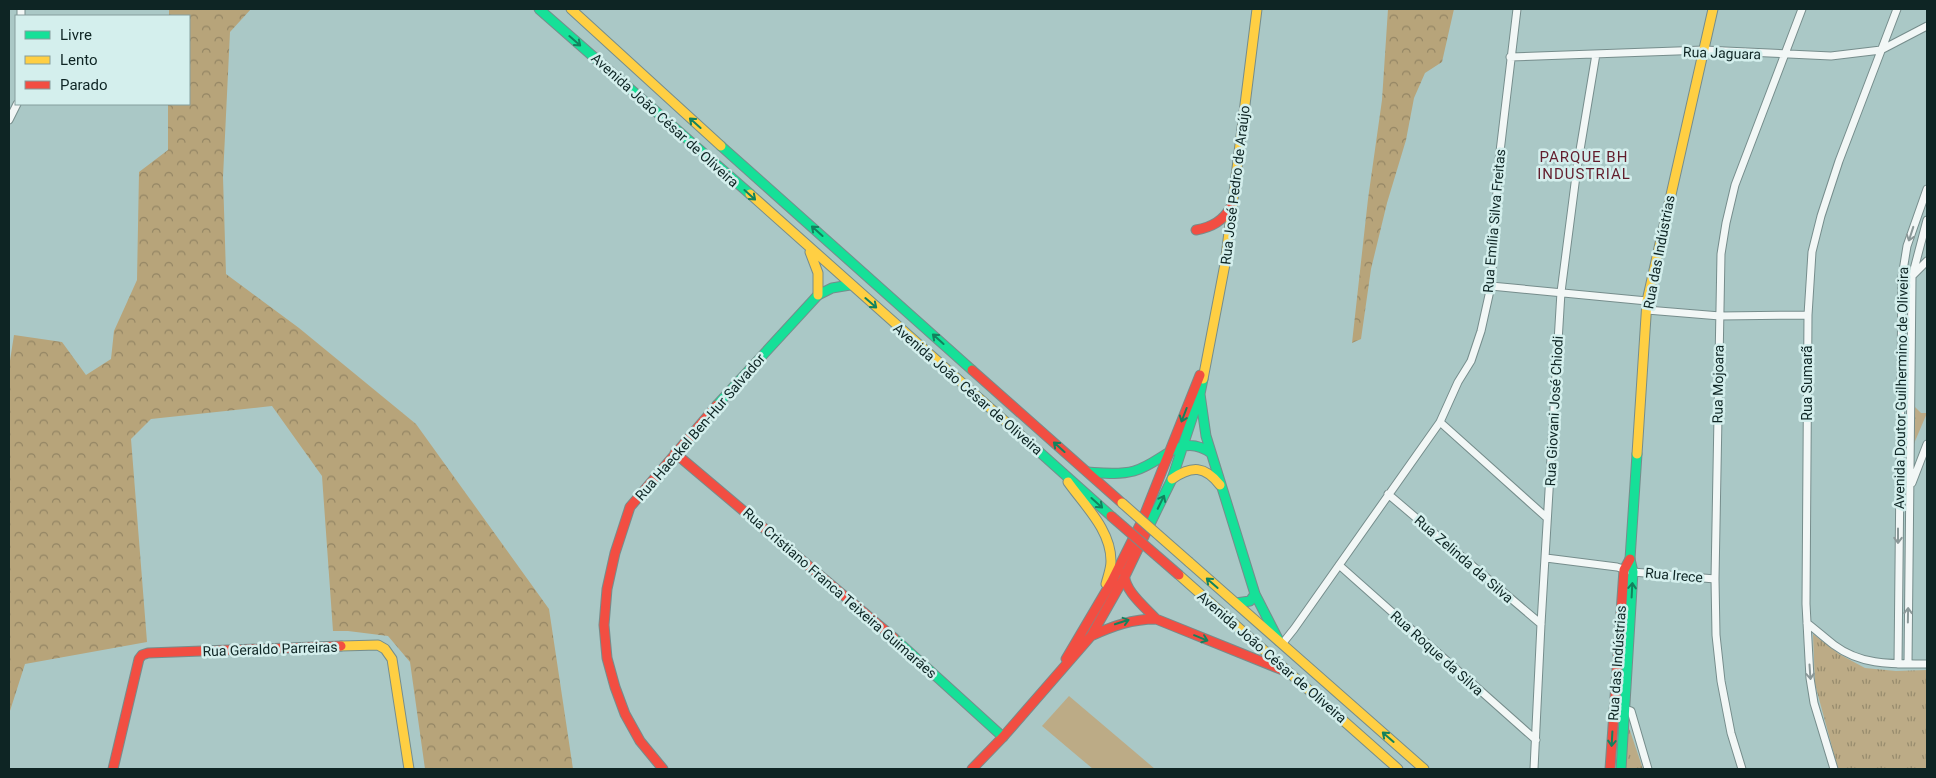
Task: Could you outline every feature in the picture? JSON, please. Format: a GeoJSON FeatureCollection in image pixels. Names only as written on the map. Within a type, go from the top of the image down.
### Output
{"type":"FeatureCollection","features":[{"type":"Feature","properties":{"kind":"street","name":"Avenida João César de Oliveira"},"geometry":{"type":"LineString","coordinates":[[539,9],[1398,769]]}},
{"type":"Feature","properties":{"kind":"street","name":"Avenida João César de Oliveira"},"geometry":{"type":"LineString","coordinates":[[571,9],[651,84],[1424,769]]}},
{"type":"Feature","properties":{"kind":"street","name":"Rua José Pedro de Araújo"},"geometry":{"type":"LineString","coordinates":[[1257,9],[1225,264],[1200,394],[1206,436],[1255,594],[1280,642]]}},
{"type":"Feature","properties":{"kind":"street","name":"Rua Emília Silva Freitas"},"geometry":{"type":"LineString","coordinates":[[1280,642],[1339,565],[1440,422],[1458,382],[1471,361],[1481,330],[1491,286],[1499,160],[1517,9]]}},
{"type":"Feature","properties":{"kind":"street","name":"Rua das Indústrias"},"geometry":{"type":"LineString","coordinates":[[1610,769],[1614,708],[1630,559],[1647,306],[1713,9]]}},
{"type":"Feature","properties":{"kind":"street","name":"Rua Mojoara"},"geometry":{"type":"LineString","coordinates":[[1742,769],[1731,732],[1721,681],[1716,635],[1715,579],[1721,254],[1726,223],[1736,186],[1802,9]]}},
{"type":"Feature","properties":{"kind":"street","name":"Rua Sumarã"},"geometry":{"type":"LineString","coordinates":[[1834,769],[1813,695],[1810,678],[1807,623],[1808,315],[1812,252],[1821,216],[1839,161],[1897,9]]}},
{"type":"Feature","properties":{"kind":"street","name":"Rua Jaguara"},"geometry":{"type":"LineString","coordinates":[[1510,57],[1704,50],[1831,56],[1881,50],[1927,26]]}},
{"type":"Feature","properties":{"kind":"street","name":"Rua Giovani José Chiodi"},"geometry":{"type":"LineString","coordinates":[[1534,769],[1561,292],[1577,168],[1596,54]]}},
{"type":"Feature","properties":{"kind":"street"},"geometry":{"type":"LineString","coordinates":[[9,120],[16,105]]}},
{"type":"Feature","properties":{"kind":"street","name":"Avenida Doutor Guilhermino de Oliveira"},"geometry":{"type":"LineString","coordinates":[[1898,664],[1901,290],[1907,246],[1927,189]]}},
{"type":"Feature","properties":{"kind":"street"},"geometry":{"type":"LineString","coordinates":[[1196,230],[1206,229],[1219,223],[1227,214],[1232,204]]}},
{"type":"Feature","properties":{"kind":"street","name":"Avenida Doutor Guilhermino de Oliveira"},"geometry":{"type":"LineString","coordinates":[[1908,664],[1912,277],[1927,220]]}},
{"type":"Feature","properties":{"kind":"street"},"geometry":{"type":"LineString","coordinates":[[804,243],[814,258],[820,275],[818,295]]}},
{"type":"Feature","properties":{"kind":"street"},"geometry":{"type":"LineString","coordinates":[[1901,290],[1927,261]]}},
{"type":"Feature","properties":{"kind":"street","name":"Rua Haeckel Ben-Hur Salvador"},"geometry":{"type":"LineString","coordinates":[[663,769],[640,741],[625,714],[607,658],[604,625],[609,580],[615,553],[630,507],[675,453],[818,295],[832,288],[850,285]]}},
{"type":"Feature","properties":{"kind":"street"},"geometry":{"type":"LineString","coordinates":[[1491,286],[1561,292],[1720,316],[1808,315]]}},
{"type":"Feature","properties":{"kind":"street","name":"Rua José Pedro de Araújo"},"geometry":{"type":"LineString","coordinates":[[1137,530],[1206,360]]}},
{"type":"Feature","properties":{"kind":"street"},"geometry":{"type":"LineString","coordinates":[[972,769],[1003,737],[1091,636],[1124,578],[1172,479],[1200,394]]}},
{"type":"Feature","properties":{"kind":"street"},"geometry":{"type":"LineString","coordinates":[[1440,422],[1547,518]]}},
{"type":"Feature","properties":{"kind":"street"},"geometry":{"type":"LineString","coordinates":[[1088,472],[1114,474],[1131,472],[1148,466],[1185,444],[1193,443],[1205,447],[1213,454]]}},
{"type":"Feature","properties":{"kind":"street"},"geometry":{"type":"LineString","coordinates":[[1910,490],[1927,444]]}},
{"type":"Feature","properties":{"kind":"street","name":"Rua Cristiano Franca Teixeira Guimarães"},"geometry":{"type":"LineString","coordinates":[[675,453],[891,635],[1003,737]]}},
{"type":"Feature","properties":{"kind":"street"},"geometry":{"type":"LineString","coordinates":[[1172,479],[1181,472],[1197,469],[1210,474],[1222,489]]}},
{"type":"Feature","properties":{"kind":"street"},"geometry":{"type":"LineString","coordinates":[[1059,470],[1100,527],[1107,541],[1111,561],[1103,595]]}},
{"type":"Feature","properties":{"kind":"street","name":"Rua Zelinda da Silva"},"geometry":{"type":"LineString","coordinates":[[1388,494],[1541,624]]}},
{"type":"Feature","properties":{"kind":"street"},"geometry":{"type":"LineString","coordinates":[[1137,530],[1124,578],[1132,594],[1156,619]]}},
{"type":"Feature","properties":{"kind":"street"},"geometry":{"type":"LineString","coordinates":[[1065,664],[1125,556],[1137,530]]}},
{"type":"Feature","properties":{"kind":"street","name":"Rua Irece"},"geometry":{"type":"LineString","coordinates":[[1546,558],[1617,567],[1628,571],[1715,579]]}},
{"type":"Feature","properties":{"kind":"street"},"geometry":{"type":"LineString","coordinates":[[1898,561],[1909,561]]}},
{"type":"Feature","properties":{"kind":"street","name":"Rua Roque da Silva"},"geometry":{"type":"LineString","coordinates":[[1339,565],[1536,740]]}},
{"type":"Feature","properties":{"kind":"street","name":"Rua das Indústrias"},"geometry":{"type":"LineString","coordinates":[[1621,769],[1625,708],[1628,571]]}},
{"type":"Feature","properties":{"kind":"street"},"geometry":{"type":"LineString","coordinates":[[1236,603],[1248,602],[1255,594]]}},
{"type":"Feature","properties":{"kind":"street"},"geometry":{"type":"LineString","coordinates":[[1091,636],[1123,621],[1140,618],[1156,619],[1292,674],[1295,667],[1300,664],[1306,664]]}},
{"type":"Feature","properties":{"kind":"street"},"geometry":{"type":"LineString","coordinates":[[1807,623],[1835,646],[1864,661],[1927,664]]}},
{"type":"Feature","properties":{"kind":"street","name":"Rua Geraldo Parreiras"},"geometry":{"type":"LineString","coordinates":[[113,769],[139,659],[142,655],[148,653],[378,645],[385,649],[392,659],[408,769]]}},
{"type":"Feature","properties":{"kind":"street"},"geometry":{"type":"LineString","coordinates":[[1614,708],[1625,708],[1631,711],[1648,769]]}},
{"type":"Feature","properties":{"kind":"green space"},"geometry":{"type":"Polygon","coordinates":[[[169,9],[251,9],[230,32],[223,177],[226,274],[299,328],[416,424],[549,609],[573,769],[425,769],[410,662],[388,636],[333,631],[322,476],[272,406],[151,419],[131,439],[147,642],[25,664],[9,714],[9,367],[14,335],[62,342],[86,375],[111,359],[114,331],[137,280],[139,172],[168,150],[168,105],[190,105],[190,15],[169,15],[169,9]]]}},
{"type":"Feature","properties":{"kind":"green space"},"geometry":{"type":"Polygon","coordinates":[[[1388,9],[1454,9],[1442,62],[1425,73],[1414,98],[1406,140],[1387,203],[1371,269],[1361,339],[1352,343],[1368,199],[1382,100],[1388,9]]]}},
{"type":"Feature","properties":{"kind":"green space"},"geometry":{"type":"Polygon","coordinates":[[[1913,405],[1921,413],[1927,413],[1913,446],[1913,405]]]}},
{"type":"Feature","properties":{"kind":"green space"},"geometry":{"type":"Polygon","coordinates":[[[1813,634],[1839,654],[1865,668],[1896,671],[1927,670],[1927,769],[1838,769],[1815,684],[1813,634]]]}},
{"type":"Feature","properties":{"kind":"green space"},"geometry":{"type":"Polygon","coordinates":[[[1069,696],[1155,769],[1093,769],[1042,726],[1069,696]]]}},
{"type":"Feature","properties":{"kind":"green space"},"geometry":{"type":"Polygon","coordinates":[[[1626,719],[1643,769],[1623,769],[1626,719]]]}},
{"type":"Feature","properties":{"kind":"traffic: fast"},"geometry":{"type":"LineString","coordinates":[[539,9],[750,194]]}},
{"type":"Feature","properties":{"kind":"traffic: fast"},"geometry":{"type":"LineString","coordinates":[[721,146],[972,370]]}},
{"type":"Feature","properties":{"kind":"traffic: fast"},"geometry":{"type":"LineString","coordinates":[[717,405],[818,295],[832,288],[850,285]]}},
{"type":"Feature","properties":{"kind":"traffic: fast"},"geometry":{"type":"LineString","coordinates":[[1203,379],[1200,394],[1206,436],[1255,594],[1279,641]]}},
{"type":"Feature","properties":{"kind":"traffic: fast"},"geometry":{"type":"LineString","coordinates":[[1149,526],[1172,479],[1199,397]]}},
{"type":"Feature","properties":{"kind":"traffic: fast"},"geometry":{"type":"LineString","coordinates":[[1025,439],[1111,516]]}},
{"type":"Feature","properties":{"kind":"traffic: fast"},"geometry":{"type":"LineString","coordinates":[[1088,472],[1117,473],[1134,471],[1172,451],[1190,445],[1200,447],[1211,453]]}},
{"type":"Feature","properties":{"kind":"traffic: fast"},"geometry":{"type":"LineString","coordinates":[[1621,769],[1633,572],[1630,559],[1637,454]]}},
{"type":"Feature","properties":{"kind":"traffic: fast"},"geometry":{"type":"LineString","coordinates":[[1236,603],[1250,601],[1255,594]]}},
{"type":"Feature","properties":{"kind":"traffic: fast"},"geometry":{"type":"LineString","coordinates":[[894,638],[1003,737]]}},
{"type":"Feature","properties":{"kind":"traffic: slow"},"geometry":{"type":"LineString","coordinates":[[571,9],[721,146]]}},
{"type":"Feature","properties":{"kind":"traffic: slow"},"geometry":{"type":"LineString","coordinates":[[1203,379],[1225,264],[1257,9]]}},
{"type":"Feature","properties":{"kind":"traffic: slow"},"geometry":{"type":"LineString","coordinates":[[1637,454],[1647,301],[1713,9]]}},
{"type":"Feature","properties":{"kind":"traffic: slow"},"geometry":{"type":"LineString","coordinates":[[750,194],[1025,439]]}},
{"type":"Feature","properties":{"kind":"traffic: slow"},"geometry":{"type":"LineString","coordinates":[[810,252],[818,273],[818,295]]}},
{"type":"Feature","properties":{"kind":"traffic: slow"},"geometry":{"type":"LineString","coordinates":[[1172,479],[1186,471],[1198,470],[1209,474],[1220,485]]}},
{"type":"Feature","properties":{"kind":"traffic: slow"},"geometry":{"type":"LineString","coordinates":[[1068,482],[1096,519],[1107,539],[1111,561],[1106,584]]}},
{"type":"Feature","properties":{"kind":"traffic: slow"},"geometry":{"type":"LineString","coordinates":[[1122,503],[1189,562]]}},
{"type":"Feature","properties":{"kind":"traffic: slow"},"geometry":{"type":"LineString","coordinates":[[1189,562],[1424,769]]}},
{"type":"Feature","properties":{"kind":"traffic: slow"},"geometry":{"type":"LineString","coordinates":[[1179,575],[1398,769]]}},
{"type":"Feature","properties":{"kind":"traffic: slow"},"geometry":{"type":"LineString","coordinates":[[341,646],[378,645],[385,649],[392,659],[409,769]]}},
{"type":"Feature","properties":{"kind":"traffic: jam"},"geometry":{"type":"LineString","coordinates":[[1196,230],[1216,223],[1231,207]]}},
{"type":"Feature","properties":{"kind":"traffic: jam"},"geometry":{"type":"LineString","coordinates":[[972,370],[1122,503]]}},
{"type":"Feature","properties":{"kind":"traffic: jam"},"geometry":{"type":"LineString","coordinates":[[1066,659],[1112,581],[1142,521],[1200,375]]}},
{"type":"Feature","properties":{"kind":"traffic: jam"},"geometry":{"type":"LineString","coordinates":[[663,769],[640,741],[625,714],[615,687],[607,658],[604,625],[607,589],[615,553],[630,507],[717,405]]}},
{"type":"Feature","properties":{"kind":"traffic: jam"},"geometry":{"type":"LineString","coordinates":[[675,453],[894,638]]}},
{"type":"Feature","properties":{"kind":"traffic: jam"},"geometry":{"type":"LineString","coordinates":[[1111,516],[1179,575]]}},
{"type":"Feature","properties":{"kind":"traffic: jam"},"geometry":{"type":"LineString","coordinates":[[972,769],[1003,737],[1091,636],[1124,578],[1149,526]]}},
{"type":"Feature","properties":{"kind":"traffic: jam"},"geometry":{"type":"LineString","coordinates":[[1610,769],[1624,570],[1630,559]]}},
{"type":"Feature","properties":{"kind":"traffic: jam"},"geometry":{"type":"LineString","coordinates":[[1125,573],[1125,579],[1131,592],[1156,619]]}},
{"type":"Feature","properties":{"kind":"traffic: jam"},"geometry":{"type":"LineString","coordinates":[[1091,636],[1123,624],[1139,620],[1156,619],[1285,671]]}},
{"type":"Feature","properties":{"kind":"traffic: jam"},"geometry":{"type":"LineString","coordinates":[[113,769],[139,659],[142,655],[148,653],[341,646]]}},
{"type":"Feature","properties":{"kind":"district","name":"PARQUE BH INDUSTRIAL"},"geometry":{"type":"Point","coordinates":[1584,166]}}]}
